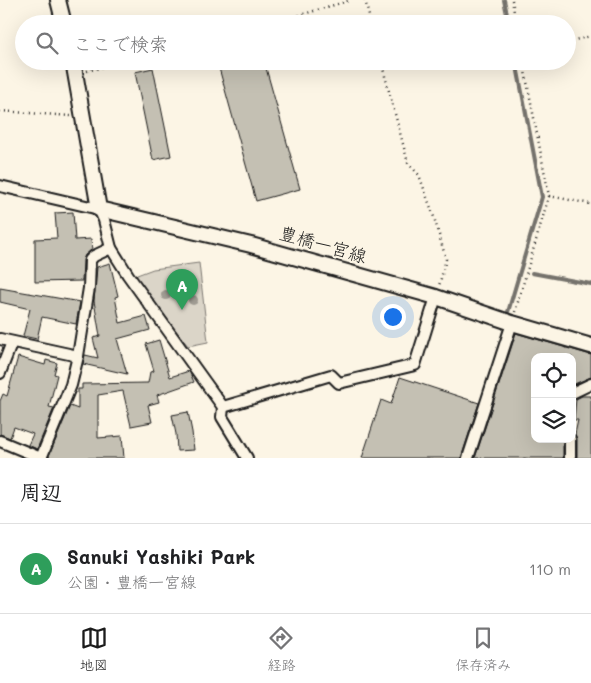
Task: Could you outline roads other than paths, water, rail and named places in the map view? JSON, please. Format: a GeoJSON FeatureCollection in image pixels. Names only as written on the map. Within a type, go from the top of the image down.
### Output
{"type":"FeatureCollection","features":[{"type":"Feature","properties":{"kind":"main road"},"geometry":{"type":"LineString","coordinates":[[58,0],[62,15]]}},
{"type":"Feature","properties":{"kind":"main road"},"geometry":{"type":"LineString","coordinates":[[74,70],[99,209]]}},
{"type":"Feature","properties":{"kind":"main road","name":"豊橋一宮線"},"geometry":{"type":"LineString","coordinates":[[99,209],[251,245],[436,297],[512,323],[591,346]]}},
{"type":"Feature","properties":{"kind":"street"},"geometry":{"type":"LineString","coordinates":[[0,186],[99,209],[104,220],[111,248],[128,275],[224,407],[222,418],[247,458]]}},
{"type":"Feature","properties":{"kind":"street"},"geometry":{"type":"LineString","coordinates":[[0,441],[41,458],[71,385],[78,356],[89,288],[90,260],[111,248]]}},
{"type":"Feature","properties":{"kind":"street"},"geometry":{"type":"LineString","coordinates":[[224,407],[331,375],[339,383],[415,365],[436,297]]}},
{"type":"Feature","properties":{"kind":"street"},"geometry":{"type":"LineString","coordinates":[[468,458],[512,323]]}},
{"type":"Feature","properties":{"kind":"street"},"geometry":{"type":"LineString","coordinates":[[0,339],[78,356]]}},
{"type":"Feature","properties":{"kind":"street"},"geometry":{"type":"LineString","coordinates":[[0,373],[12,342]]}},
{"type":"Feature","properties":{"kind":"street"},"geometry":{"type":"LineString","coordinates":[[576,391],[591,384]]}},
{"type":"Feature","properties":{"kind":"street"},"geometry":{"type":"LineString","coordinates":[[570,443],[570,458]]}},
{"type":"Feature","properties":{"kind":"waterway"},"geometry":{"type":"LineString","coordinates":[[504,0],[507,15]]}},
{"type":"Feature","properties":{"kind":"waterway"},"geometry":{"type":"LineString","coordinates":[[508,312],[542,197],[518,70]]}},
{"type":"Feature","properties":{"kind":"waterway"},"geometry":{"type":"LineString","coordinates":[[532,273],[591,284]]}},
{"type":"Feature","properties":{"kind":"place","name":"Sanuki Yashiki Park"},"geometry":{"type":"Point","coordinates":[182,310]}}]}
